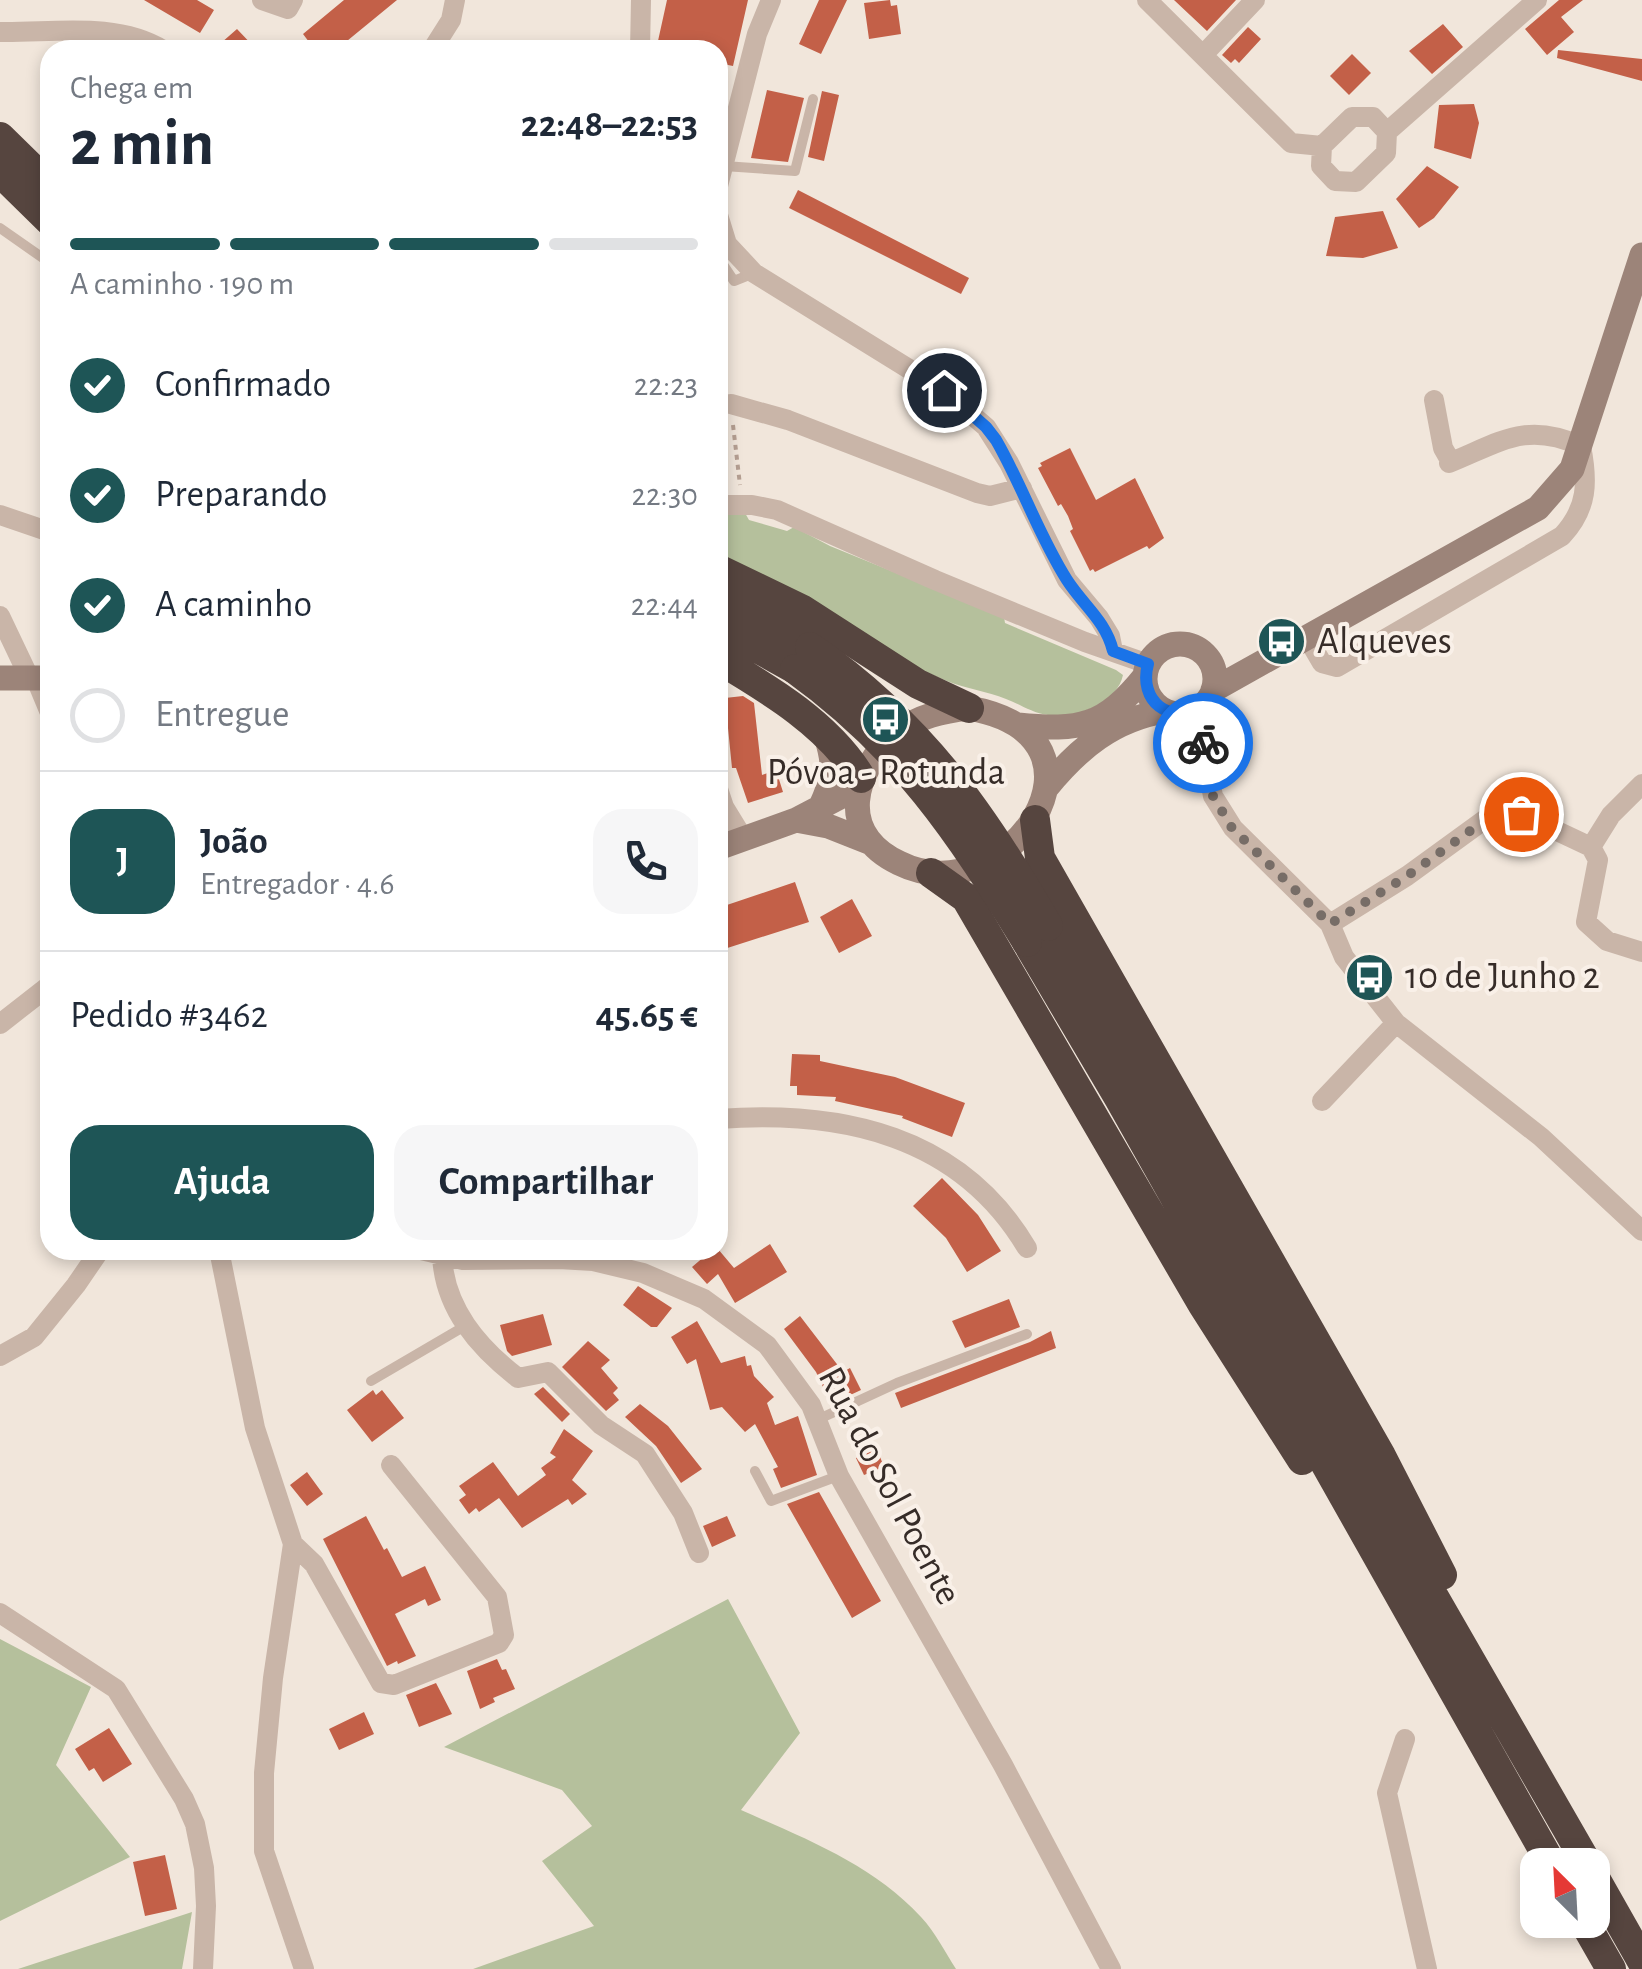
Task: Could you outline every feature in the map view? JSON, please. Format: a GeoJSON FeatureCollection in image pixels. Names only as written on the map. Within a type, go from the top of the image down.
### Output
{"type":"FeatureCollection","features":[{"type":"Feature","properties":{"kind":"highway"},"geometry":{"type":"LineString","coordinates":[[0,138],[40,176]]}},
{"type":"Feature","properties":{"kind":"highway"},"geometry":{"type":"LineString","coordinates":[[0,172],[40,211]]}},
{"type":"Feature","properties":{"kind":"highway"},"geometry":{"type":"LineString","coordinates":[[728,574],[804,610],[918,684],[968,708]]}},
{"type":"Feature","properties":{"kind":"highway"},"geometry":{"type":"LineString","coordinates":[[728,603],[753,614],[802,658],[837,699],[913,773],[1038,934],[1172,1137],[1578,1848]]}},
{"type":"Feature","properties":{"kind":"highway"},"geometry":{"type":"LineString","coordinates":[[728,630],[802,658]]}},
{"type":"Feature","properties":{"kind":"highway"},"geometry":{"type":"LineString","coordinates":[[728,664],[770,690],[826,736],[846,754],[860,782]]}},
{"type":"Feature","properties":{"kind":"highway"},"geometry":{"type":"LineString","coordinates":[[1035,820],[1040,858],[1381,1456],[1492,1671],[1517,1747]]}},
{"type":"Feature","properties":{"kind":"highway"},"geometry":{"type":"LineString","coordinates":[[932,873],[966,898],[1203,1305],[1401,1623],[1467,1714]]}},
{"type":"Feature","properties":{"kind":"highway"},"geometry":{"type":"LineString","coordinates":[[1038,934],[1542,1848]]}},
{"type":"Feature","properties":{"kind":"highway"},"geometry":{"type":"LineString","coordinates":[[1610,1905],[1642,1961]]}},
{"type":"Feature","properties":{"kind":"highway"},"geometry":{"type":"LineString","coordinates":[[1593,1938],[1611,1969]]}},
{"type":"Feature","properties":{"kind":"street"},"geometry":{"type":"LineString","coordinates":[[262,0],[288,10],[293,1]]}},
{"type":"Feature","properties":{"kind":"street"},"geometry":{"type":"LineString","coordinates":[[438,40],[451,20],[456,0]]}},
{"type":"Feature","properties":{"kind":"street"},"geometry":{"type":"LineString","coordinates":[[640,40],[641,0]]}},
{"type":"Feature","properties":{"kind":"street"},"geometry":{"type":"LineString","coordinates":[[728,148],[757,34],[771,0]]}},
{"type":"Feature","properties":{"kind":"street"},"geometry":{"type":"LineString","coordinates":[[1203,55],[1255,0]]}},
{"type":"Feature","properties":{"kind":"street"},"geometry":{"type":"LineString","coordinates":[[1387,132],[1537,0]]}},
{"type":"Feature","properties":{"kind":"street"},"geometry":{"type":"LineString","coordinates":[[1151,1],[1290,143],[1322,146]]}},
{"type":"Feature","properties":{"kind":"street"},"geometry":{"type":"LineString","coordinates":[[0,32],[114,32],[143,40]]}},
{"type":"Feature","properties":{"kind":"street"},"geometry":{"type":"LineString","coordinates":[[1352,116],[1373,117],[1387,132],[1386,153],[1356,182],[1335,182],[1321,166],[1322,146],[1352,116]]}},
{"type":"Feature","properties":{"kind":"street"},"geometry":{"type":"LineString","coordinates":[[728,244],[754,273],[944,390],[986,427],[1022,488],[1067,580],[1099,618],[1110,636],[1113,651]]}},
{"type":"Feature","properties":{"kind":"street"},"geometry":{"type":"LineString","coordinates":[[796,820],[828,826],[871,843],[900,864],[932,873],[962,870],[992,858],[1019,840],[1035,820],[1047,787],[1089,742],[1128,720],[1195,698],[1242,674],[1538,508],[1572,469],[1582,446],[1642,255]]}},
{"type":"Feature","properties":{"kind":"street"},"geometry":{"type":"LineString","coordinates":[[1434,400],[1443,448],[1450,463],[1522,434],[1557,435],[1582,446]]}},
{"type":"Feature","properties":{"kind":"street"},"geometry":{"type":"LineString","coordinates":[[731,404],[788,420],[977,493],[990,496],[1022,488]]}},
{"type":"Feature","properties":{"kind":"street"},"geometry":{"type":"LineString","coordinates":[[1308,639],[1322,662],[1337,667],[1562,536],[1574,522],[1586,496],[1582,446]]}},
{"type":"Feature","properties":{"kind":"street"},"geometry":{"type":"LineString","coordinates":[[728,505],[777,510],[935,580],[1113,651],[1146,670]]}},
{"type":"Feature","properties":{"kind":"street"},"geometry":{"type":"LineString","coordinates":[[0,515],[40,529]]}},
{"type":"Feature","properties":{"kind":"street"},"geometry":{"type":"LineString","coordinates":[[0,616],[38,678]]}},
{"type":"Feature","properties":{"kind":"street"},"geometry":{"type":"LineString","coordinates":[[1018,725],[1060,729],[1090,722],[1127,698],[1163,649],[1183,645],[1203,653],[1195,698],[1213,796],[1232,828],[1330,924],[1344,957],[1396,1023],[1542,1137],[1642,1231]]}},
{"type":"Feature","properties":{"kind":"street"},"geometry":{"type":"LineString","coordinates":[[1146,670],[1149,696],[1195,698]]}},
{"type":"Feature","properties":{"kind":"street"},"geometry":{"type":"LineString","coordinates":[[0,678],[38,678]]}},
{"type":"Feature","properties":{"kind":"street"},"geometry":{"type":"LineString","coordinates":[[871,843],[858,818],[860,782],[874,757],[898,733],[936,712],[968,708],[1004,716],[1018,725],[1039,750],[1047,787]]}},
{"type":"Feature","properties":{"kind":"street"},"geometry":{"type":"LineString","coordinates":[[820,808],[833,775],[834,761],[826,736]]}},
{"type":"Feature","properties":{"kind":"street"},"geometry":{"type":"LineString","coordinates":[[728,844],[796,820],[860,782]]}},
{"type":"Feature","properties":{"kind":"street"},"geometry":{"type":"LineString","coordinates":[[1591,848],[1611,815],[1642,784]]}},
{"type":"Feature","properties":{"kind":"street"},"geometry":{"type":"LineString","coordinates":[[728,814],[743,838]]}},
{"type":"Feature","properties":{"kind":"street"},"geometry":{"type":"LineString","coordinates":[[1330,924],[1407,876],[1491,816],[1521,814],[1591,848],[1598,860],[1586,922],[1607,941],[1642,952]]}},
{"type":"Feature","properties":{"kind":"street"},"geometry":{"type":"LineString","coordinates":[[0,1024],[40,992]]}},
{"type":"Feature","properties":{"kind":"street"},"geometry":{"type":"LineString","coordinates":[[1322,1101],[1396,1023]]}},
{"type":"Feature","properties":{"kind":"street"},"geometry":{"type":"LineString","coordinates":[[728,1119],[829,1122],[879,1131],[920,1146],[987,1194],[1027,1248]]}},
{"type":"Feature","properties":{"kind":"street"},"geometry":{"type":"LineString","coordinates":[[0,1356],[34,1337],[93,1260]]}},
{"type":"Feature","properties":{"kind":"street"},"geometry":{"type":"LineString","coordinates":[[221,1260],[255,1428],[294,1544],[314,1564],[380,1683],[394,1685],[499,1643],[504,1634],[496,1597],[391,1465]]}},
{"type":"Feature","properties":{"kind":"street"},"geometry":{"type":"LineString","coordinates":[[443,1260],[442,1276],[466,1326],[485,1352],[518,1378],[548,1372],[601,1424],[645,1454],[683,1513],[699,1553]]}},
{"type":"Feature","properties":{"kind":"street","name":"Rua do Sol Poente"},"geometry":{"type":"LineString","coordinates":[[576,1260],[643,1274],[704,1298],[767,1345],[819,1419],[840,1476],[1003,1765],[1111,1969]]}},
{"type":"Feature","properties":{"kind":"street"},"geometry":{"type":"LineString","coordinates":[[294,1544],[273,1678],[264,1773],[264,1851],[304,1969]]}},
{"type":"Feature","properties":{"kind":"street"},"geometry":{"type":"LineString","coordinates":[[0,1613],[116,1689],[184,1799],[204,1868],[203,1969]]}},
{"type":"Feature","properties":{"kind":"street"},"geometry":{"type":"LineString","coordinates":[[1405,1739],[1387,1793],[1427,1969]]}},
{"type":"Feature","properties":{"kind":"lane"},"geometry":{"type":"LineString","coordinates":[[728,179],[795,172],[813,99]]}},
{"type":"Feature","properties":{"kind":"lane"},"geometry":{"type":"LineString","coordinates":[[0,228],[40,255]]}},
{"type":"Feature","properties":{"kind":"lane"},"geometry":{"type":"LineString","coordinates":[[728,271],[734,280],[754,273]]}},
{"type":"Feature","properties":{"kind":"lane"},"geometry":{"type":"LineString","coordinates":[[371,1381],[466,1326]]}},
{"type":"Feature","properties":{"kind":"lane"},"geometry":{"type":"LineString","coordinates":[[819,1419],[897,1383],[1027,1334]]}},
{"type":"Feature","properties":{"kind":"lane"},"geometry":{"type":"LineString","coordinates":[[755,1471],[771,1501],[840,1476]]}},
{"type":"Feature","properties":{"kind":"path"},"geometry":{"type":"LineString","coordinates":[[731,404],[742,505]]}},
{"type":"Feature","properties":{"kind":"green space"},"geometry":{"type":"Polygon","coordinates":[[[728,513],[745,513],[749,520],[787,531],[794,527],[830,546],[1004,617],[1005,623],[1123,675],[1113,694],[1093,707],[1070,715],[1048,715],[947,681],[860,639],[728,565],[728,513]]]}},
{"type":"Feature","properties":{"kind":"green space"},"geometry":{"type":"Polygon","coordinates":[[[728,1599],[800,1733],[741,1810],[837,1855],[881,1882],[926,1923],[956,1969],[473,1969],[594,1926],[542,1861],[592,1826],[562,1790],[444,1747],[728,1599]]]}},
{"type":"Feature","properties":{"kind":"green space"},"geometry":{"type":"Polygon","coordinates":[[[0,1639],[91,1687],[56,1765],[130,1857],[0,1921],[0,1639]]]}},
{"type":"Feature","properties":{"kind":"green space"},"geometry":{"type":"Polygon","coordinates":[[[192,1912],[182,1969],[18,1969],[192,1912]]]}},
{"type":"Feature","properties":{"kind":"building"},"geometry":{"type":"Polygon","coordinates":[[[144,0],[197,0],[214,10],[200,33],[144,0]]]}},
{"type":"Feature","properties":{"kind":"building"},"geometry":{"type":"Polygon","coordinates":[[[344,0],[397,0],[348,40],[308,40],[303,34],[344,0]]]}},
{"type":"Feature","properties":{"kind":"building"},"geometry":{"type":"Polygon","coordinates":[[[667,0],[748,0],[733,66],[728,65],[728,40],[658,40],[667,0]]]}},
{"type":"Feature","properties":{"kind":"building"},"geometry":{"type":"Polygon","coordinates":[[[819,0],[847,0],[821,54],[799,44],[819,0]]]}},
{"type":"Feature","properties":{"kind":"building"},"geometry":{"type":"Polygon","coordinates":[[[890,0],[891,6],[897,5],[901,34],[869,39],[864,3],[890,0]]]}},
{"type":"Feature","properties":{"kind":"building"},"geometry":{"type":"Polygon","coordinates":[[[1174,0],[1236,0],[1207,31],[1174,0]]]}},
{"type":"Feature","properties":{"kind":"building"},"geometry":{"type":"Polygon","coordinates":[[[1559,0],[1583,0],[1561,17],[1574,32],[1547,55],[1525,29],[1559,0]]]}},
{"type":"Feature","properties":{"kind":"building"},"geometry":{"type":"Polygon","coordinates":[[[1443,24],[1463,47],[1432,74],[1409,51],[1443,24]]]}},
{"type":"Feature","properties":{"kind":"building"},"geometry":{"type":"Polygon","coordinates":[[[1248,27],[1261,39],[1239,63],[1235,59],[1231,63],[1222,55],[1248,27]]]}},
{"type":"Feature","properties":{"kind":"building"},"geometry":{"type":"Polygon","coordinates":[[[237,29],[247,40],[224,40],[237,29]]]}},
{"type":"Feature","properties":{"kind":"building"},"geometry":{"type":"Polygon","coordinates":[[[1558,50],[1642,59],[1642,81],[1557,58],[1558,50]]]}},
{"type":"Feature","properties":{"kind":"building"},"geometry":{"type":"Polygon","coordinates":[[[1352,54],[1371,73],[1349,95],[1330,76],[1352,54]]]}},
{"type":"Feature","properties":{"kind":"building"},"geometry":{"type":"Polygon","coordinates":[[[767,90],[804,98],[788,162],[751,158],[767,90]]]}},
{"type":"Feature","properties":{"kind":"building"},"geometry":{"type":"Polygon","coordinates":[[[822,91],[839,95],[824,161],[808,157],[822,91]]]}},
{"type":"Feature","properties":{"kind":"building"},"geometry":{"type":"Polygon","coordinates":[[[1474,104],[1479,123],[1471,159],[1434,148],[1439,105],[1474,104]]]}},
{"type":"Feature","properties":{"kind":"building"},"geometry":{"type":"Polygon","coordinates":[[[1427,166],[1459,187],[1434,218],[1419,228],[1396,199],[1427,166]]]}},
{"type":"Feature","properties":{"kind":"building"},"geometry":{"type":"Polygon","coordinates":[[[798,190],[969,278],[961,294],[789,208],[798,190]]]}},
{"type":"Feature","properties":{"kind":"building"},"geometry":{"type":"Polygon","coordinates":[[[1383,211],[1398,248],[1363,258],[1326,256],[1335,217],[1383,211]]]}},
{"type":"Feature","properties":{"kind":"building"},"geometry":{"type":"Polygon","coordinates":[[[1070,448],[1096,500],[1135,478],[1164,538],[1149,549],[1147,546],[1090,571],[1070,531],[1073,529],[1068,516],[1061,504],[1058,506],[1038,468],[1040,463],[1070,448]]]}},
{"type":"Feature","properties":{"kind":"building"},"geometry":{"type":"Polygon","coordinates":[[[743,696],[754,703],[762,775],[776,770],[783,792],[748,803],[736,768],[732,768],[728,698],[743,696]]]}},
{"type":"Feature","properties":{"kind":"building"},"geometry":{"type":"Polygon","coordinates":[[[795,882],[809,922],[728,948],[728,905],[795,882]]]}},
{"type":"Feature","properties":{"kind":"building"},"geometry":{"type":"Polygon","coordinates":[[[852,899],[872,936],[839,953],[820,917],[852,899]]]}},
{"type":"Feature","properties":{"kind":"building"},"geometry":{"type":"Polygon","coordinates":[[[792,1054],[820,1055],[820,1061],[895,1077],[965,1103],[952,1137],[903,1116],[835,1101],[836,1097],[797,1095],[797,1086],[790,1086],[792,1054]]]}},
{"type":"Feature","properties":{"kind":"building"},"geometry":{"type":"Polygon","coordinates":[[[942,1178],[978,1215],[1001,1251],[967,1272],[946,1238],[913,1206],[942,1178]]]}},
{"type":"Feature","properties":{"kind":"building"},"geometry":{"type":"Polygon","coordinates":[[[770,1244],[787,1272],[735,1303],[718,1274],[707,1284],[692,1267],[700,1260],[727,1260],[734,1268],[770,1244]]]}},
{"type":"Feature","properties":{"kind":"building"},"geometry":{"type":"Polygon","coordinates":[[[638,1286],[672,1308],[657,1327],[651,1327],[623,1305],[638,1286]]]}},
{"type":"Feature","properties":{"kind":"building"},"geometry":{"type":"Polygon","coordinates":[[[1009,1299],[1020,1327],[965,1348],[952,1321],[1009,1299]]]}},
{"type":"Feature","properties":{"kind":"building"},"geometry":{"type":"Polygon","coordinates":[[[543,1314],[552,1345],[512,1356],[500,1325],[543,1314]]]}},
{"type":"Feature","properties":{"kind":"building"},"geometry":{"type":"Polygon","coordinates":[[[800,1316],[843,1372],[850,1368],[861,1390],[831,1404],[816,1372],[784,1329],[800,1316]]]}},
{"type":"Feature","properties":{"kind":"building"},"geometry":{"type":"Polygon","coordinates":[[[697,1321],[721,1363],[745,1356],[754,1376],[774,1397],[767,1403],[775,1425],[798,1416],[817,1475],[781,1488],[773,1469],[778,1467],[755,1424],[745,1432],[722,1407],[710,1410],[696,1359],[687,1364],[671,1337],[697,1321]]]}},
{"type":"Feature","properties":{"kind":"building"},"geometry":{"type":"Polygon","coordinates":[[[1051,1331],[1056,1348],[901,1408],[895,1393],[1051,1331]]]}},
{"type":"Feature","properties":{"kind":"building"},"geometry":{"type":"Polygon","coordinates":[[[588,1341],[610,1360],[601,1368],[618,1388],[613,1393],[619,1400],[606,1411],[562,1367],[588,1341]]]}},
{"type":"Feature","properties":{"kind":"building"},"geometry":{"type":"Polygon","coordinates":[[[543,1387],[570,1414],[562,1422],[534,1394],[543,1387]]]}},
{"type":"Feature","properties":{"kind":"building"},"geometry":{"type":"Polygon","coordinates":[[[373,1390],[376,1395],[382,1390],[404,1418],[372,1442],[347,1410],[373,1390]]]}},
{"type":"Feature","properties":{"kind":"building"},"geometry":{"type":"Polygon","coordinates":[[[640,1404],[668,1426],[702,1469],[681,1483],[656,1446],[625,1417],[640,1404]]]}},
{"type":"Feature","properties":{"kind":"building"},"geometry":{"type":"Polygon","coordinates":[[[564,1429],[593,1451],[572,1480],[587,1494],[572,1505],[568,1499],[522,1528],[499,1498],[469,1514],[459,1500],[466,1495],[459,1486],[493,1462],[518,1496],[546,1475],[541,1468],[556,1457],[550,1453],[564,1429]]]}},
{"type":"Feature","properties":{"kind":"building"},"geometry":{"type":"Polygon","coordinates":[[[877,1449],[884,1467],[864,1475],[856,1458],[877,1449]]]}},
{"type":"Feature","properties":{"kind":"building"},"geometry":{"type":"Polygon","coordinates":[[[307,1472],[323,1494],[307,1506],[290,1485],[307,1472]]]}},
{"type":"Feature","properties":{"kind":"building"},"geometry":{"type":"Polygon","coordinates":[[[819,1492],[881,1601],[852,1618],[787,1504],[819,1492]]]}},
{"type":"Feature","properties":{"kind":"building"},"geometry":{"type":"Polygon","coordinates":[[[366,1516],[402,1577],[425,1566],[441,1600],[428,1606],[425,1599],[395,1614],[416,1656],[387,1666],[323,1539],[366,1516]]]}},
{"type":"Feature","properties":{"kind":"building"},"geometry":{"type":"Polygon","coordinates":[[[727,1516],[736,1536],[712,1547],[703,1526],[727,1516]]]}},
{"type":"Feature","properties":{"kind":"building"},"geometry":{"type":"Polygon","coordinates":[[[497,1659],[515,1689],[493,1698],[495,1702],[480,1709],[467,1671],[497,1659]]]}},
{"type":"Feature","properties":{"kind":"building"},"geometry":{"type":"Polygon","coordinates":[[[436,1683],[452,1714],[419,1727],[406,1695],[436,1683]]]}},
{"type":"Feature","properties":{"kind":"building"},"geometry":{"type":"Polygon","coordinates":[[[364,1712],[374,1734],[339,1750],[329,1729],[364,1712]]]}},
{"type":"Feature","properties":{"kind":"building"},"geometry":{"type":"Polygon","coordinates":[[[109,1728],[132,1764],[103,1782],[94,1768],[89,1771],[75,1749],[109,1728]]]}},
{"type":"Feature","properties":{"kind":"building"},"geometry":{"type":"Polygon","coordinates":[[[165,1855],[177,1909],[145,1916],[133,1862],[165,1855]]]}},
{"type":"Feature","properties":{"kind":"way so far"},"geometry":{"type":"LineString","coordinates":[[1203,743],[1213,796],[1232,828],[1330,924],[1407,876],[1491,816],[1521,814]]}},
{"type":"Feature","properties":{"kind":"place","name":"Alqueves"},"geometry":{"type":"Point","coordinates":[1282,642]}},
{"type":"Feature","properties":{"kind":"place","name":"Póvoa - Rotunda"},"geometry":{"type":"Point","coordinates":[886,719]}},
{"type":"Feature","properties":{"kind":"place","name":"10 de Junho 2"},"geometry":{"type":"Point","coordinates":[1370,977]}},
{"type":"Feature","properties":{"kind":"route"},"geometry":{"type":"LineString","coordinates":[[944,390],[996,440],[1067,580],[1099,618],[1110,636],[1113,651],[1148,664],[1146,686],[1156,705],[1174,714],[1202,706],[1203,743]]}}]}
